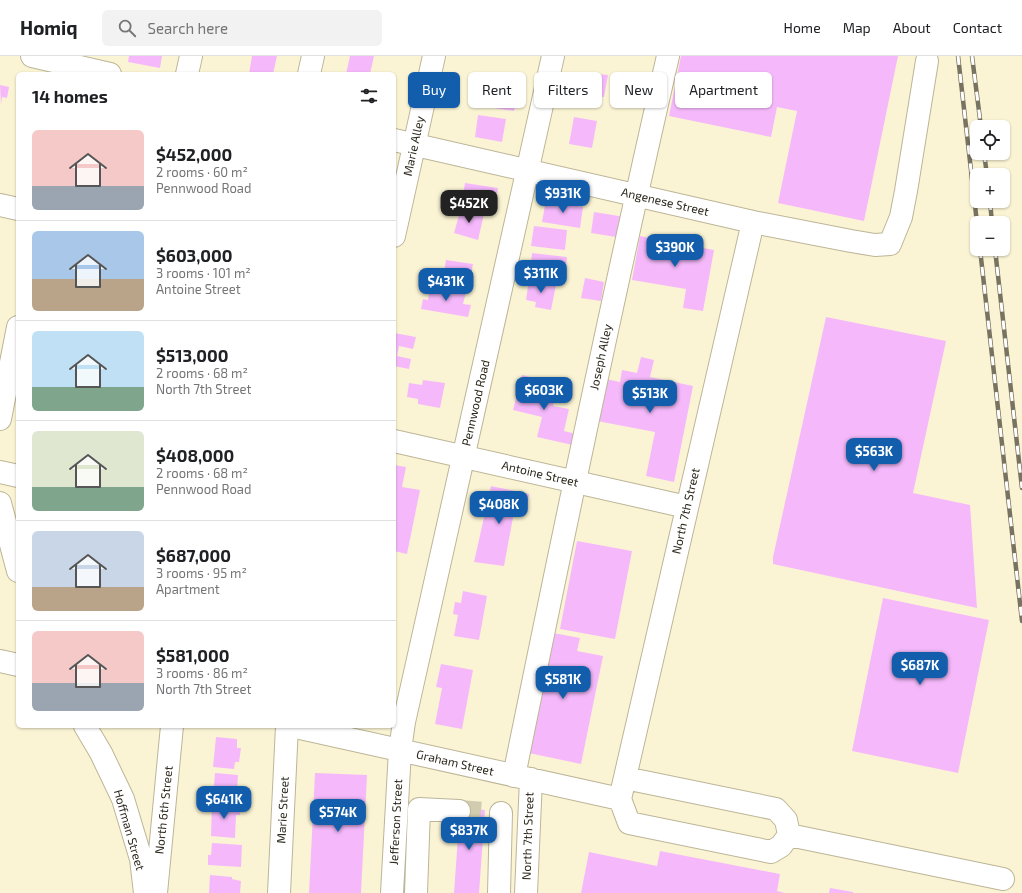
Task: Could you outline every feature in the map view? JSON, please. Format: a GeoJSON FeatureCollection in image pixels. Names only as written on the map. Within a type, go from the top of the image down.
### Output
{"type":"FeatureCollection","features":[{"type":"Feature","properties":{"kind":"street"},"geometry":{"type":"LineString","coordinates":[[32,56],[102,72]]}},
{"type":"Feature","properties":{"kind":"street"},"geometry":{"type":"LineString","coordinates":[[187,72],[191,56]]}},
{"type":"Feature","properties":{"kind":"street"},"geometry":{"type":"LineString","coordinates":[[310,72],[314,56]]}},
{"type":"Feature","properties":{"kind":"street","name":"Marie Alley"},"geometry":{"type":"LineString","coordinates":[[396,217],[404,142],[434,56]]}},
{"type":"Feature","properties":{"kind":"street","name":"Pennwood Road"},"geometry":{"type":"LineString","coordinates":[[400,750],[410,693],[553,56]]}},
{"type":"Feature","properties":{"kind":"street","name":"Joseph Alley"},"geometry":{"type":"LineString","coordinates":[[523,778],[574,482],[668,56]]}},
{"type":"Feature","properties":{"kind":"street","name":"Angenese Street"},"geometry":{"type":"LineString","coordinates":[[404,142],[753,222],[875,245],[890,244],[900,217],[906,191],[926,61]]}},
{"type":"Feature","properties":{"kind":"street"},"geometry":{"type":"LineString","coordinates":[[0,205],[16,209]]}},
{"type":"Feature","properties":{"kind":"street","name":"North 7th Street"},"geometry":{"type":"LineString","coordinates":[[620,799],[753,222]]}},
{"type":"Feature","properties":{"kind":"street"},"geometry":{"type":"LineString","coordinates":[[0,419],[10,354],[16,334]]}},
{"type":"Feature","properties":{"kind":"street","name":"Antoine Street"},"geometry":{"type":"LineString","coordinates":[[396,441],[687,507]]}},
{"type":"Feature","properties":{"kind":"street"},"geometry":{"type":"LineString","coordinates":[[0,472],[16,476]]}},
{"type":"Feature","properties":{"kind":"street"},"geometry":{"type":"LineString","coordinates":[[0,503],[16,563]]}},
{"type":"Feature","properties":{"kind":"street"},"geometry":{"type":"LineString","coordinates":[[0,661],[16,665]]}},
{"type":"Feature","properties":{"kind":"street","name":"Hoffman Street"},"geometry":{"type":"LineString","coordinates":[[86,728],[101,752],[123,799],[141,859],[145,893]]}},
{"type":"Feature","properties":{"kind":"street","name":"North 6th Street"},"geometry":{"type":"LineString","coordinates":[[156,893],[172,728]]}},
{"type":"Feature","properties":{"kind":"street","name":"Marie Street"},"geometry":{"type":"LineString","coordinates":[[279,893],[287,728]]}},
{"type":"Feature","properties":{"kind":"street","name":"Graham Street"},"geometry":{"type":"LineString","coordinates":[[300,728],[620,799]]}},
{"type":"Feature","properties":{"kind":"street","name":"Jefferson Street"},"geometry":{"type":"LineString","coordinates":[[392,893],[400,750]]}},
{"type":"Feature","properties":{"kind":"street","name":"North 7th Street"},"geometry":{"type":"LineString","coordinates":[[523,778],[529,812],[526,893]]}},
{"type":"Feature","properties":{"kind":"street"},"geometry":{"type":"LineString","coordinates":[[625,778],[776,810],[786,820],[790,835]]}},
{"type":"Feature","properties":{"kind":"street"},"geometry":{"type":"LineString","coordinates":[[620,799],[630,823],[771,852],[781,846],[790,835]]}},
{"type":"Feature","properties":{"kind":"street"},"geometry":{"type":"LineString","coordinates":[[397,807],[459,811]]}},
{"type":"Feature","properties":{"kind":"street"},"geometry":{"type":"LineString","coordinates":[[416,893],[419,809]]}},
{"type":"Feature","properties":{"kind":"street"},"geometry":{"type":"LineString","coordinates":[[499,893],[493,813],[529,812]]}},
{"type":"Feature","properties":{"kind":"street"},"geometry":{"type":"LineString","coordinates":[[790,835],[1003,879]]}},
{"type":"Feature","properties":{"kind":"building"},"geometry":{"type":"Polygon","coordinates":[[[129,56],[162,56],[160,68],[128,62],[129,56]]]}},
{"type":"Feature","properties":{"kind":"building"},"geometry":{"type":"Polygon","coordinates":[[[252,56],[277,56],[273,72],[249,72],[252,56]]]}},
{"type":"Feature","properties":{"kind":"building"},"geometry":{"type":"Polygon","coordinates":[[[350,56],[374,56],[370,72],[346,72],[350,56]]]}},
{"type":"Feature","properties":{"kind":"building"},"geometry":{"type":"Polygon","coordinates":[[[681,56],[898,56],[864,221],[778,203],[797,111],[777,107],[771,137],[669,116],[675,86],[675,108],[772,108],[772,72],[678,72],[681,56]]]}},
{"type":"Feature","properties":{"kind":"building"},"geometry":{"type":"Polygon","coordinates":[[[602,74],[608,75],[604,97],[602,97],[602,74]]]}},
{"type":"Feature","properties":{"kind":"building"},"geometry":{"type":"Polygon","coordinates":[[[0,85],[9,87],[7,98],[2,97],[1,105],[0,85]]]}},
{"type":"Feature","properties":{"kind":"building"},"geometry":{"type":"Polygon","coordinates":[[[495,108],[515,108],[514,111],[495,108]]]}},
{"type":"Feature","properties":{"kind":"building"},"geometry":{"type":"Polygon","coordinates":[[[478,115],[506,119],[502,142],[475,137],[478,115]]]}},
{"type":"Feature","properties":{"kind":"building"},"geometry":{"type":"Polygon","coordinates":[[[574,117],[597,121],[592,148],[569,144],[574,117]]]}},
{"type":"Feature","properties":{"kind":"building"},"geometry":{"type":"Polygon","coordinates":[[[465,183],[498,188],[495,207],[462,201],[465,183]]]}},
{"type":"Feature","properties":{"kind":"building"},"geometry":{"type":"Polygon","coordinates":[[[546,200],[583,207],[580,228],[542,222],[546,200]]]}},
{"type":"Feature","properties":{"kind":"building"},"geometry":{"type":"Polygon","coordinates":[[[461,208],[484,214],[478,240],[454,233],[461,208]]]}},
{"type":"Feature","properties":{"kind":"building"},"geometry":{"type":"Polygon","coordinates":[[[594,212],[625,217],[622,238],[591,233],[594,212]]]}},
{"type":"Feature","properties":{"kind":"building"},"geometry":{"type":"Polygon","coordinates":[[[534,226],[567,230],[565,250],[531,246],[534,226]]]}},
{"type":"Feature","properties":{"kind":"building"},"geometry":{"type":"Polygon","coordinates":[[[640,236],[714,250],[703,311],[683,308],[686,289],[632,280],[640,236]]]}},
{"type":"Feature","properties":{"kind":"building"},"geometry":{"type":"Polygon","coordinates":[[[532,253],[567,257],[565,277],[530,273],[532,253]]]}},
{"type":"Feature","properties":{"kind":"building"},"geometry":{"type":"Polygon","coordinates":[[[446,260],[473,264],[469,284],[443,279],[446,260]]]}},
{"type":"Feature","properties":{"kind":"building"},"geometry":{"type":"Polygon","coordinates":[[[585,278],[604,282],[601,301],[581,298],[585,278]]]}},
{"type":"Feature","properties":{"kind":"building"},"geometry":{"type":"Polygon","coordinates":[[[529,280],[556,285],[551,310],[535,307],[536,302],[526,300],[529,280]]]}},
{"type":"Feature","properties":{"kind":"building"},"geometry":{"type":"Polygon","coordinates":[[[430,286],[466,292],[463,304],[471,305],[468,317],[421,309],[423,299],[428,300],[430,286]]]}},
{"type":"Feature","properties":{"kind":"building"},"geometry":{"type":"Polygon","coordinates":[[[826,317],[946,341],[913,493],[970,505],[977,608],[773,564],[773,557],[826,317]]]}},
{"type":"Feature","properties":{"kind":"building"},"geometry":{"type":"Polygon","coordinates":[[[396,333],[416,337],[413,349],[399,346],[397,356],[411,359],[409,369],[396,366],[396,333]]]}},
{"type":"Feature","properties":{"kind":"building"},"geometry":{"type":"Polygon","coordinates":[[[641,357],[654,360],[650,377],[693,386],[674,482],[646,476],[655,432],[597,421],[606,379],[620,382],[622,370],[637,373],[641,357]]]}},
{"type":"Feature","properties":{"kind":"building"},"geometry":{"type":"Polygon","coordinates":[[[522,375],[546,381],[543,390],[556,393],[553,406],[569,409],[564,431],[580,435],[577,446],[537,437],[542,417],[513,410],[522,375]]]}},
{"type":"Feature","properties":{"kind":"building"},"geometry":{"type":"Polygon","coordinates":[[[423,380],[445,383],[440,408],[418,404],[418,399],[407,397],[409,383],[422,385],[423,380]]]}},
{"type":"Feature","properties":{"kind":"building"},"geometry":{"type":"Polygon","coordinates":[[[396,465],[406,467],[402,487],[420,490],[407,554],[396,551],[396,465]]]}},
{"type":"Feature","properties":{"kind":"building"},"geometry":{"type":"Polygon","coordinates":[[[491,486],[529,494],[526,513],[514,512],[504,566],[474,562],[491,486]]]}},
{"type":"Feature","properties":{"kind":"building"},"geometry":{"type":"Polygon","coordinates":[[[577,541],[632,551],[615,639],[560,629],[577,541]]]}},
{"type":"Feature","properties":{"kind":"building"},"geometry":{"type":"Polygon","coordinates":[[[463,591],[487,596],[479,640],[454,636],[458,615],[453,614],[455,602],[461,603],[463,591]]]}},
{"type":"Feature","properties":{"kind":"building"},"geometry":{"type":"Polygon","coordinates":[[[883,598],[989,620],[958,773],[852,751],[883,598]]]}},
{"type":"Feature","properties":{"kind":"building"},"geometry":{"type":"Polygon","coordinates":[[[548,632],[580,638],[577,651],[603,656],[581,764],[524,752],[548,632]]]}},
{"type":"Feature","properties":{"kind":"building"},"geometry":{"type":"Polygon","coordinates":[[[441,664],[473,670],[462,729],[435,724],[442,688],[436,687],[441,664]]]}},
{"type":"Feature","properties":{"kind":"building"},"geometry":{"type":"Polygon","coordinates":[[[216,737],[237,739],[237,748],[241,748],[239,762],[235,762],[234,769],[213,767],[216,737]]]}},
{"type":"Feature","properties":{"kind":"building"},"geometry":{"type":"Polygon","coordinates":[[[215,773],[238,775],[237,790],[243,790],[242,797],[237,797],[237,802],[213,801],[215,773]]]}},
{"type":"Feature","properties":{"kind":"building"},"geometry":{"type":"Polygon","coordinates":[[[315,773],[367,775],[361,893],[309,893],[315,773]]]}},
{"type":"Feature","properties":{"kind":"building"},"geometry":{"type":"Polygon","coordinates":[[[212,804],[240,805],[240,815],[236,815],[235,838],[211,836],[212,804]]]}},
{"type":"Feature","properties":{"kind":"building"},"geometry":{"type":"Polygon","coordinates":[[[460,808],[485,810],[479,893],[454,893],[460,808]]]}},
{"type":"Feature","properties":{"kind":"building"},"geometry":{"type":"Polygon","coordinates":[[[212,843],[242,845],[241,867],[208,865],[208,855],[211,855],[212,843]]]}},
{"type":"Feature","properties":{"kind":"building"},"geometry":{"type":"Polygon","coordinates":[[[660,851],[780,874],[777,891],[785,893],[581,893],[589,852],[657,866],[660,851]]]}},
{"type":"Feature","properties":{"kind":"building"},"geometry":{"type":"Polygon","coordinates":[[[210,875],[232,877],[232,879],[241,881],[240,893],[209,893],[210,875]]]}},
{"type":"Feature","properties":{"kind":"building"},"geometry":{"type":"Polygon","coordinates":[[[830,888],[853,892],[853,893],[829,893],[830,888]]]}},
{"type":"Feature","properties":{"kind":"tunnel"},"geometry":{"type":"LineString","coordinates":[[459,811],[485,813]]}},
{"type":"Feature","properties":{"kind":"railway"},"geometry":{"type":"LineString","coordinates":[[958,56],[976,216]]}},
{"type":"Feature","properties":{"kind":"railway"},"geometry":{"type":"LineString","coordinates":[[972,56],[980,120]]}},
{"type":"Feature","properties":{"kind":"railway"},"geometry":{"type":"LineString","coordinates":[[985,160],[986,168]]}},
{"type":"Feature","properties":{"kind":"railway"},"geometry":{"type":"LineString","coordinates":[[991,208],[991,216]]}},
{"type":"Feature","properties":{"kind":"railway"},"geometry":{"type":"LineString","coordinates":[[981,256],[1022,621]]}},
{"type":"Feature","properties":{"kind":"railway"},"geometry":{"type":"LineString","coordinates":[[996,256],[1022,488]]}}]}
